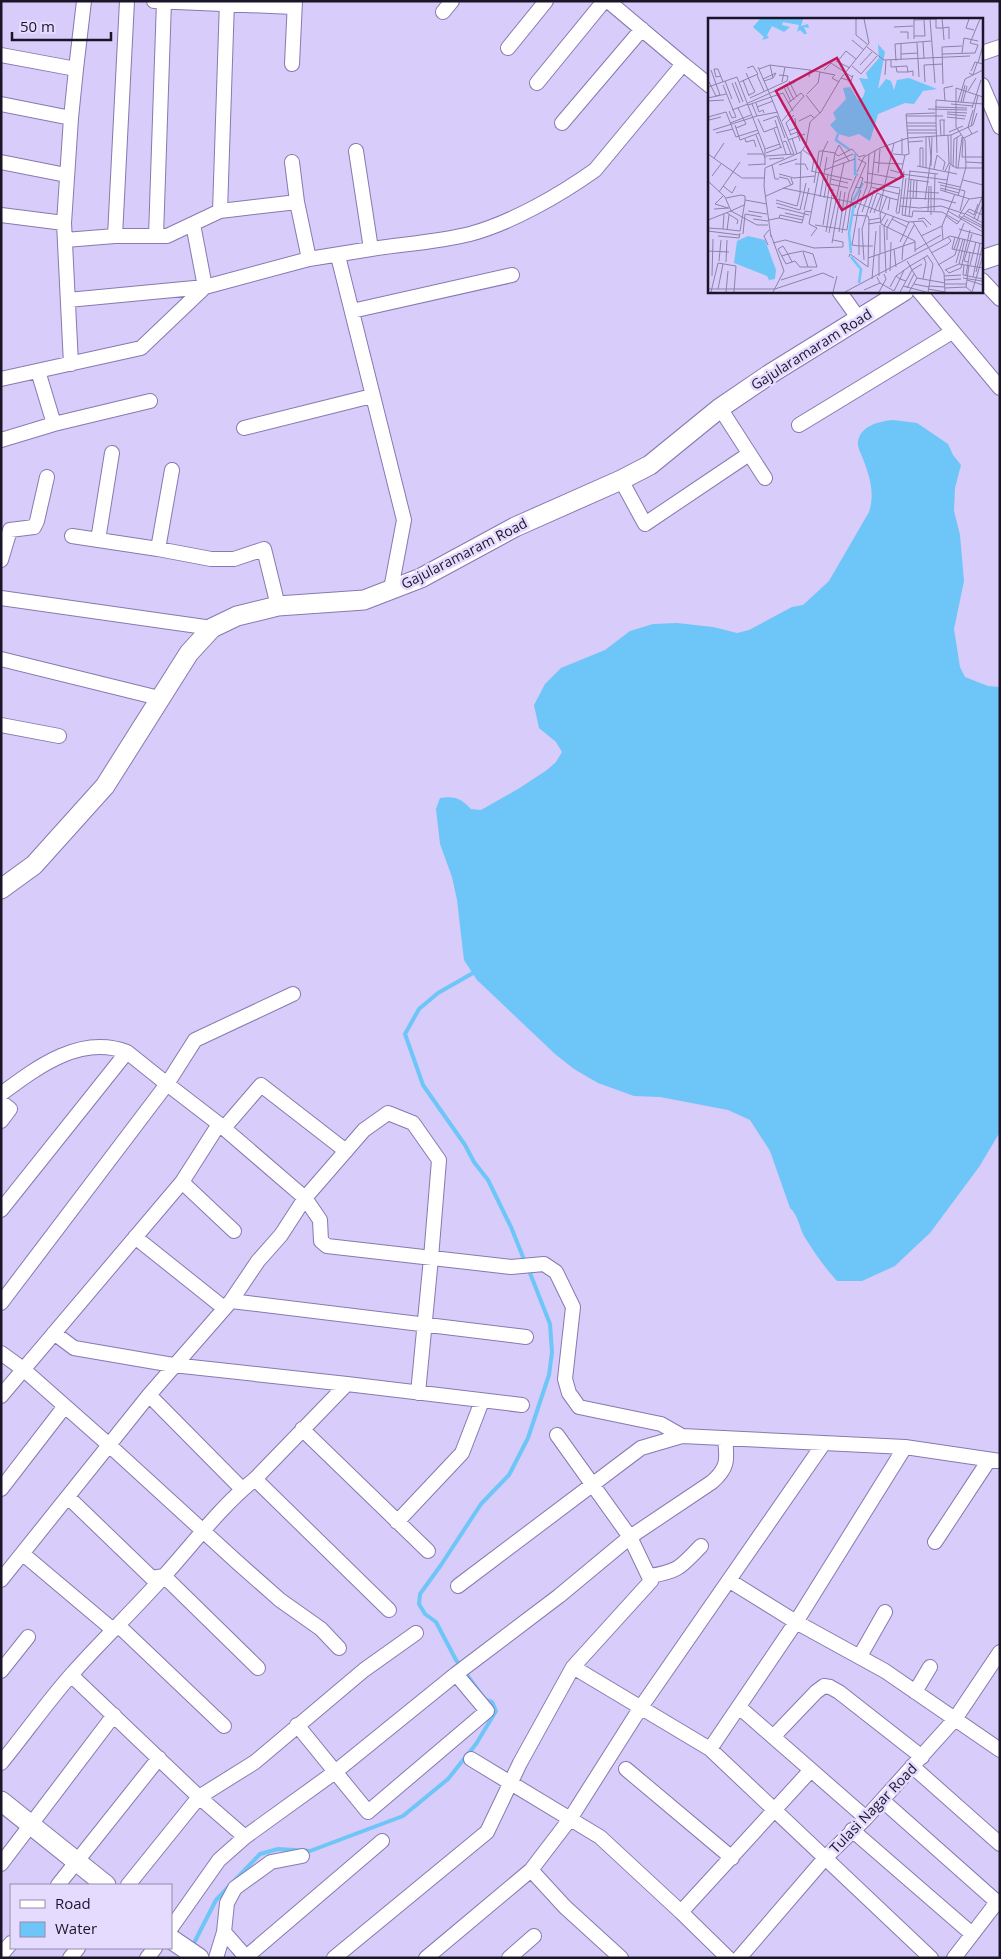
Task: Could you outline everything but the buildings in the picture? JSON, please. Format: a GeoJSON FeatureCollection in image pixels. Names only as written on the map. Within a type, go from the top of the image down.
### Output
{"type":"FeatureCollection","features":[{"type":"Feature","properties":{"kind":"main road"},"geometry":{"type":"LineString","coordinates":[[984,259],[1000,254]]}},
{"type":"Feature","properties":{"kind":"main road","name":"Gajularamaram Road"},"geometry":{"type":"LineString","coordinates":[[1,889],[34,865],[104,786],[189,653],[212,628],[237,616],[278,606],[364,600],[434,571],[515,527],[621,480],[650,465],[720,408],[770,374],[902,292]]}},
{"type":"Feature","properties":{"kind":"main road"},"geometry":{"type":"LineString","coordinates":[[1,1801],[105,1884]]}},
{"type":"Feature","properties":{"kind":"main road"},"geometry":{"type":"LineString","coordinates":[[172,1940],[199,1958]]}},
{"type":"Feature","properties":{"kind":"street"},"geometry":{"type":"LineString","coordinates":[[70,364],[64,223],[71,118],[84,1]]}},
{"type":"Feature","properties":{"kind":"street"},"geometry":{"type":"LineString","coordinates":[[115,236],[127,1]]}},
{"type":"Feature","properties":{"kind":"street"},"geometry":{"type":"LineString","coordinates":[[508,48],[546,1]]}},
{"type":"Feature","properties":{"kind":"street"},"geometry":{"type":"LineString","coordinates":[[537,83],[604,1]]}},
{"type":"Feature","properties":{"kind":"street"},"geometry":{"type":"LineString","coordinates":[[608,1],[708,84]]}},
{"type":"Feature","properties":{"kind":"street"},"geometry":{"type":"LineString","coordinates":[[156,236],[161,2],[294,4],[292,64]]}},
{"type":"Feature","properties":{"kind":"street"},"geometry":{"type":"LineString","coordinates":[[220,211],[227,3]]}},
{"type":"Feature","properties":{"kind":"street"},"geometry":{"type":"LineString","coordinates":[[562,123],[642,29]]}},
{"type":"Feature","properties":{"kind":"street"},"geometry":{"type":"LineString","coordinates":[[984,53],[1000,47]]}},
{"type":"Feature","properties":{"kind":"street"},"geometry":{"type":"LineString","coordinates":[[1,55],[76,69]]}},
{"type":"Feature","properties":{"kind":"street"},"geometry":{"type":"LineString","coordinates":[[68,300],[205,287],[309,260],[470,234],[509,220],[578,182],[595,170],[609,156],[683,64]]}},
{"type":"Feature","properties":{"kind":"street"},"geometry":{"type":"LineString","coordinates":[[984,88],[995,104],[1000,127]]}},
{"type":"Feature","properties":{"kind":"street"},"geometry":{"type":"LineString","coordinates":[[1,104],[71,118]]}},
{"type":"Feature","properties":{"kind":"street"},"geometry":{"type":"LineString","coordinates":[[356,151],[371,249]]}},
{"type":"Feature","properties":{"kind":"street"},"geometry":{"type":"LineString","coordinates":[[1,162],[66,175]]}},
{"type":"Feature","properties":{"kind":"street"},"geometry":{"type":"LineString","coordinates":[[292,162],[297,202],[309,260]]}},
{"type":"Feature","properties":{"kind":"street"},"geometry":{"type":"LineString","coordinates":[[65,240],[115,236],[167,236],[220,211],[297,202]]}},
{"type":"Feature","properties":{"kind":"street"},"geometry":{"type":"LineString","coordinates":[[1,215],[64,223]]}},
{"type":"Feature","properties":{"kind":"street"},"geometry":{"type":"LineString","coordinates":[[193,224],[205,287]]}},
{"type":"Feature","properties":{"kind":"street"},"geometry":{"type":"LineString","coordinates":[[338,256],[404,520],[392,589]]}},
{"type":"Feature","properties":{"kind":"street"},"geometry":{"type":"LineString","coordinates":[[352,311],[512,275]]}},
{"type":"Feature","properties":{"kind":"street"},"geometry":{"type":"LineString","coordinates":[[984,282],[1000,299]]}},
{"type":"Feature","properties":{"kind":"street"},"geometry":{"type":"LineString","coordinates":[[1,379],[141,348],[205,287]]}},
{"type":"Feature","properties":{"kind":"street"},"geometry":{"type":"LineString","coordinates":[[840,292],[859,319]]}},
{"type":"Feature","properties":{"kind":"street"},"geometry":{"type":"LineString","coordinates":[[920,292],[1000,388]]}},
{"type":"Feature","properties":{"kind":"street"},"geometry":{"type":"LineString","coordinates":[[800,425],[952,332]]}},
{"type":"Feature","properties":{"kind":"street"},"geometry":{"type":"LineString","coordinates":[[38,371],[54,424]]}},
{"type":"Feature","properties":{"kind":"street"},"geometry":{"type":"LineString","coordinates":[[244,428],[372,396]]}},
{"type":"Feature","properties":{"kind":"street"},"geometry":{"type":"LineString","coordinates":[[1,440],[54,424],[150,401]]}},
{"type":"Feature","properties":{"kind":"street"},"geometry":{"type":"LineString","coordinates":[[720,408],[765,478]]}},
{"type":"Feature","properties":{"kind":"street"},"geometry":{"type":"LineString","coordinates":[[98,540],[112,453]]}},
{"type":"Feature","properties":{"kind":"street"},"geometry":{"type":"LineString","coordinates":[[621,480],[644,524],[749,454]]}},
{"type":"Feature","properties":{"kind":"street"},"geometry":{"type":"LineString","coordinates":[[158,549],[172,470]]}},
{"type":"Feature","properties":{"kind":"street"},"geometry":{"type":"LineString","coordinates":[[1,560],[10,530],[34,527],[47,477]]}},
{"type":"Feature","properties":{"kind":"street"},"geometry":{"type":"LineString","coordinates":[[72,536],[211,559],[234,559],[264,549],[278,606]]}},
{"type":"Feature","properties":{"kind":"street"},"geometry":{"type":"LineString","coordinates":[[1,598],[212,628]]}},
{"type":"Feature","properties":{"kind":"street"},"geometry":{"type":"LineString","coordinates":[[1,659],[159,698]]}},
{"type":"Feature","properties":{"kind":"street"},"geometry":{"type":"LineString","coordinates":[[1,725],[58,736]]}},
{"type":"Feature","properties":{"kind":"street"},"geometry":{"type":"LineString","coordinates":[[1,1304],[167,1084],[195,1040],[294,994]]}},
{"type":"Feature","properties":{"kind":"street"},"geometry":{"type":"LineString","coordinates":[[1,1094],[30,1073],[70,1052],[106,1047],[127,1052],[222,1126],[305,1198],[320,1220],[320,1241],[328,1246],[511,1266],[544,1264],[556,1272],[573,1307],[565,1378],[568,1393],[579,1407],[661,1424],[682,1436]]}},
{"type":"Feature","properties":{"kind":"street"},"geometry":{"type":"LineString","coordinates":[[1,1210],[127,1052]]}},
{"type":"Feature","properties":{"kind":"street"},"geometry":{"type":"LineString","coordinates":[[1,1396],[182,1182],[222,1126],[261,1085],[346,1151]]}},
{"type":"Feature","properties":{"kind":"street"},"geometry":{"type":"LineString","coordinates":[[1,1102],[10,1109],[1,1120]]}},
{"type":"Feature","properties":{"kind":"street"},"geometry":{"type":"LineString","coordinates":[[1,1580],[173,1365],[227,1305],[258,1261],[281,1235],[305,1198],[364,1130],[388,1113],[413,1122],[438,1160],[418,1393]]}},
{"type":"Feature","properties":{"kind":"street"},"geometry":{"type":"LineString","coordinates":[[182,1182],[234,1231]]}},
{"type":"Feature","properties":{"kind":"street"},"geometry":{"type":"LineString","coordinates":[[135,1237],[227,1305],[424,1324],[526,1337]]}},
{"type":"Feature","properties":{"kind":"street"},"geometry":{"type":"LineString","coordinates":[[54,1333],[74,1348],[173,1365],[522,1405]]}},
{"type":"Feature","properties":{"kind":"street"},"geometry":{"type":"LineString","coordinates":[[1,1353],[23,1369],[65,1406],[280,1600],[321,1629],[339,1648]]}},
{"type":"Feature","properties":{"kind":"street"},"geometry":{"type":"LineString","coordinates":[[1,1763],[71,1676],[112,1629],[164,1576],[202,1530],[242,1489],[255,1479],[347,1384]]}},
{"type":"Feature","properties":{"kind":"street"},"geometry":{"type":"LineString","coordinates":[[149,1395],[242,1489]]}},
{"type":"Feature","properties":{"kind":"street"},"geometry":{"type":"LineString","coordinates":[[397,1522],[462,1453],[482,1401]]}},
{"type":"Feature","properties":{"kind":"street"},"geometry":{"type":"LineString","coordinates":[[1,1489],[65,1406]]}},
{"type":"Feature","properties":{"kind":"street"},"geometry":{"type":"LineString","coordinates":[[302,1429],[428,1551]]}},
{"type":"Feature","properties":{"kind":"street"},"geometry":{"type":"LineString","coordinates":[[334,1958],[487,1832],[520,1763],[573,1667],[651,1581],[630,1537],[557,1435]]}},
{"type":"Feature","properties":{"kind":"street"},"geometry":{"type":"LineString","coordinates":[[458,1586],[641,1448],[682,1436],[905,1447],[994,1460],[936,1542]]}},
{"type":"Feature","properties":{"kind":"street"},"geometry":{"type":"LineString","coordinates":[[172,1927],[219,1860],[245,1837],[335,1772],[461,1671],[559,1596],[630,1537],[712,1482],[721,1474],[727,1461],[725,1438]]}},
{"type":"Feature","properties":{"kind":"street"},"geometry":{"type":"LineString","coordinates":[[426,1958],[531,1870],[570,1819],[641,1707],[824,1443]]}},
{"type":"Feature","properties":{"kind":"street"},"geometry":{"type":"LineString","coordinates":[[710,1749],[796,1622],[905,1447]]}},
{"type":"Feature","properties":{"kind":"street"},"geometry":{"type":"LineString","coordinates":[[255,1479],[388,1610]]}},
{"type":"Feature","properties":{"kind":"street"},"geometry":{"type":"LineString","coordinates":[[68,1497],[152,1578],[164,1576]]}},
{"type":"Feature","properties":{"kind":"street"},"geometry":{"type":"LineString","coordinates":[[650,1576],[670,1572],[678,1568],[701,1546]]}},
{"type":"Feature","properties":{"kind":"street"},"geometry":{"type":"LineString","coordinates":[[23,1554],[112,1629],[121,1628],[224,1726]]}},
{"type":"Feature","properties":{"kind":"street"},"geometry":{"type":"LineString","coordinates":[[164,1576],[258,1668]]}},
{"type":"Feature","properties":{"kind":"street"},"geometry":{"type":"LineString","coordinates":[[730,1581],[796,1622],[860,1656],[1000,1750]]}},
{"type":"Feature","properties":{"kind":"street"},"geometry":{"type":"LineString","coordinates":[[860,1656],[885,1612]]}},
{"type":"Feature","properties":{"kind":"street"},"geometry":{"type":"LineString","coordinates":[[129,1884],[198,1797],[255,1762],[364,1670],[416,1633]]}},
{"type":"Feature","properties":{"kind":"street"},"geometry":{"type":"LineString","coordinates":[[1,1672],[28,1637]]}},
{"type":"Feature","properties":{"kind":"street","name":"Tulasi Nagar Road"},"geometry":{"type":"LineString","coordinates":[[739,1958],[825,1858],[866,1818],[955,1719],[1000,1652]]}},
{"type":"Feature","properties":{"kind":"street"},"geometry":{"type":"LineString","coordinates":[[573,1667],[710,1749],[931,1958]]}},
{"type":"Feature","properties":{"kind":"street"},"geometry":{"type":"LineString","coordinates":[[915,1692],[930,1667]]}},
{"type":"Feature","properties":{"kind":"street"},"geometry":{"type":"LineString","coordinates":[[297,1725],[368,1812],[487,1712],[461,1671]]}},
{"type":"Feature","properties":{"kind":"street"},"geometry":{"type":"LineString","coordinates":[[71,1676],[198,1797],[245,1837]]}},
{"type":"Feature","properties":{"kind":"street"},"geometry":{"type":"LineString","coordinates":[[772,1737],[816,1692],[824,1686],[830,1687],[917,1761],[1000,1844]]}},
{"type":"Feature","properties":{"kind":"street"},"geometry":{"type":"LineString","coordinates":[[738,1707],[866,1818]]}},
{"type":"Feature","properties":{"kind":"street"},"geometry":{"type":"LineString","coordinates":[[1,1864],[32,1826],[114,1716]]}},
{"type":"Feature","properties":{"kind":"street"},"geometry":{"type":"LineString","coordinates":[[59,1884],[159,1758]]}},
{"type":"Feature","properties":{"kind":"street"},"geometry":{"type":"LineString","coordinates":[[471,1759],[600,1837],[728,1958]]}},
{"type":"Feature","properties":{"kind":"street"},"geometry":{"type":"LineString","coordinates":[[626,1769],[732,1858]]}},
{"type":"Feature","properties":{"kind":"street"},"geometry":{"type":"LineString","coordinates":[[681,1912],[810,1771]]}},
{"type":"Feature","properties":{"kind":"street"},"geometry":{"type":"LineString","coordinates":[[882,1800],[997,1908],[972,1934],[955,1958]]}},
{"type":"Feature","properties":{"kind":"street"},"geometry":{"type":"LineString","coordinates":[[852,1830],[972,1934]]}},
{"type":"Feature","properties":{"kind":"street"},"geometry":{"type":"LineString","coordinates":[[224,1932],[246,1957],[382,1841]]}},
{"type":"Feature","properties":{"kind":"street"},"geometry":{"type":"LineString","coordinates":[[216,1958],[224,1932],[227,1903],[235,1888],[271,1862],[302,1856]]}},
{"type":"Feature","properties":{"kind":"street"},"geometry":{"type":"LineString","coordinates":[[531,1870],[565,1907],[621,1958]]}},
{"type":"Feature","properties":{"kind":"street"},"geometry":{"type":"LineString","coordinates":[[509,1958],[534,1936]]}},
{"type":"Feature","properties":{"kind":"street"},"geometry":{"type":"LineString","coordinates":[[1,1956],[10,1944]]}},
{"type":"Feature","properties":{"kind":"water"},"geometry":{"type":"Polygon","coordinates":[[[893,420],[917,423],[948,444],[953,455],[961,465],[955,488],[954,511],[960,535],[964,581],[954,629],[960,667],[965,677],[988,686],[1000,687],[1000,1132],[979,1167],[930,1233],[895,1266],[862,1281],[837,1281],[819,1259],[804,1236],[797,1217],[790,1208],[770,1151],[750,1120],[728,1110],[660,1097],[634,1096],[598,1083],[574,1069],[555,1054],[477,980],[464,960],[457,900],[452,877],[440,844],[436,809],[440,798],[450,797],[464,802],[471,809],[481,810],[518,789],[556,762],[562,752],[556,742],[539,728],[534,705],[545,684],[561,668],[605,650],[630,631],[653,624],[677,623],[713,627],[737,633],[749,630],[792,607],[803,605],[829,581],[869,512],[872,499],[871,486],[858,444],[859,438],[871,426],[893,420]]]}},
{"type":"Feature","properties":{"kind":"waterway"},"geometry":{"type":"LineString","coordinates":[[473,973],[438,993],[419,1009],[405,1034],[423,1085],[488,1180],[511,1227],[525,1262]]}},
{"type":"Feature","properties":{"kind":"waterway"},"geometry":{"type":"LineString","coordinates":[[194,1943],[216,1900],[260,1854],[278,1849],[310,1851],[403,1816],[448,1779],[476,1744],[496,1711],[492,1702],[486,1700],[456,1660],[436,1622],[425,1614],[419,1604],[420,1594],[481,1504],[509,1475],[528,1438],[549,1375],[552,1352],[550,1324],[528,1268]]}}]}
